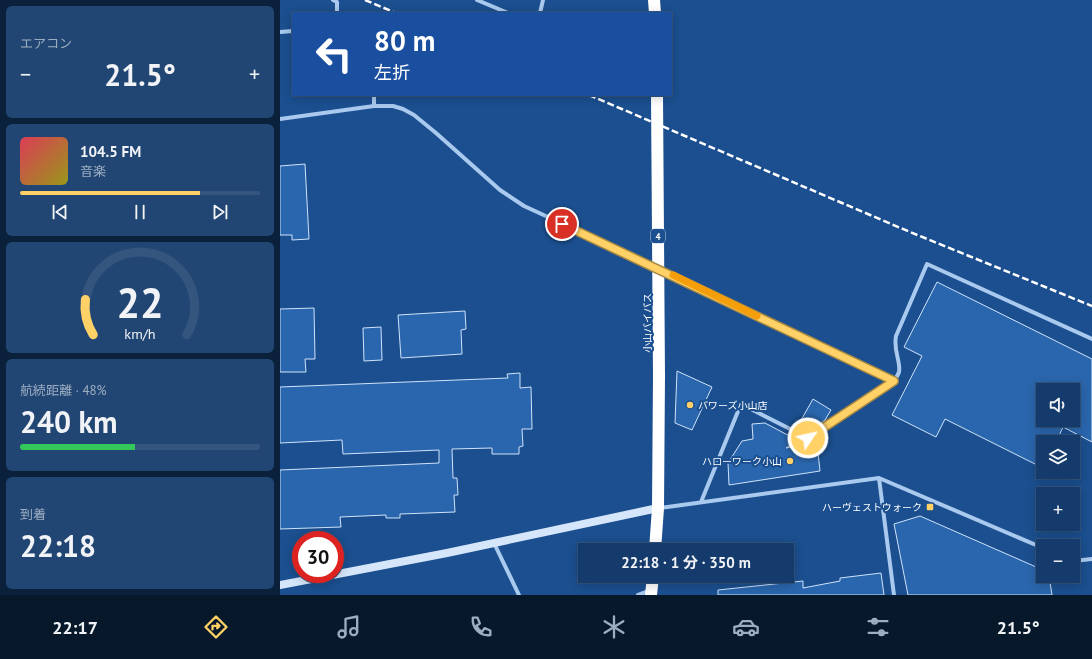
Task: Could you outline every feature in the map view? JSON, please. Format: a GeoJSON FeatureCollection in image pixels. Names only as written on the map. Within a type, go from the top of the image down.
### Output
{"type":"FeatureCollection","features":[{"type":"Feature","properties":{"kind":"highway"},"geometry":{"type":"LineString","coordinates":[[654,0],[655,12]]}},
{"type":"Feature","properties":{"kind":"highway","name":"小山バイパス"},"geometry":{"type":"LineString","coordinates":[[656,543],[658,508],[659,376],[658,96]]}},
{"type":"Feature","properties":{"kind":"street"},"geometry":{"type":"LineString","coordinates":[[333,0],[337,2],[337,12]]}},
{"type":"Feature","properties":{"kind":"street"},"geometry":{"type":"LineString","coordinates":[[477,0],[506,12]]}},
{"type":"Feature","properties":{"kind":"street"},"geometry":{"type":"LineString","coordinates":[[540,12],[543,0]]}},
{"type":"Feature","properties":{"kind":"street"},"geometry":{"type":"LineString","coordinates":[[280,32],[292,31]]}},
{"type":"Feature","properties":{"kind":"street"},"geometry":{"type":"LineString","coordinates":[[374,96],[374,106]]}},
{"type":"Feature","properties":{"kind":"street"},"geometry":{"type":"LineString","coordinates":[[280,119],[374,106],[393,106],[403,109],[414,115],[500,190],[524,206],[633,256],[894,381]]}},
{"type":"Feature","properties":{"kind":"street"},"geometry":{"type":"LineString","coordinates":[[701,502],[741,404],[808,438],[894,381],[899,373],[899,368],[894,343],[927,264],[1092,339]]}},
{"type":"Feature","properties":{"kind":"street"},"geometry":{"type":"LineString","coordinates":[[879,478],[894,595]]}},
{"type":"Feature","properties":{"kind":"street"},"geometry":{"type":"LineString","coordinates":[[280,585],[494,543],[658,508],[879,478],[1036,545]]}},
{"type":"Feature","properties":{"kind":"street"},"geometry":{"type":"LineString","coordinates":[[494,543],[519,595]]}},
{"type":"Feature","properties":{"kind":"street"},"geometry":{"type":"LineString","coordinates":[[1080,560],[1092,559]]}},
{"type":"Feature","properties":{"kind":"street"},"geometry":{"type":"LineString","coordinates":[[638,595],[651,592]]}},
{"type":"Feature","properties":{"kind":"building"},"geometry":{"type":"Polygon","coordinates":[[[305,164],[309,239],[292,240],[292,235],[280,235],[280,166],[305,164]]]}},
{"type":"Feature","properties":{"kind":"building"},"geometry":{"type":"Polygon","coordinates":[[[937,282],[1092,359],[1092,442],[1063,427],[1059,435],[1036,435],[1036,464],[945,419],[936,437],[892,415],[922,356],[904,347],[937,282]]]}},
{"type":"Feature","properties":{"kind":"building"},"geometry":{"type":"Polygon","coordinates":[[[314,308],[315,359],[305,359],[306,372],[280,372],[280,309],[314,308]]]}},
{"type":"Feature","properties":{"kind":"building"},"geometry":{"type":"Polygon","coordinates":[[[465,311],[466,329],[461,330],[462,354],[401,358],[398,315],[465,311]]]}},
{"type":"Feature","properties":{"kind":"building"},"geometry":{"type":"Polygon","coordinates":[[[381,327],[382,360],[364,361],[363,328],[381,327]]]}},
{"type":"Feature","properties":{"kind":"building","name":"パワーズ小山店"},"geometry":{"type":"Polygon","coordinates":[[[677,371],[712,387],[692,430],[675,423],[677,371]]]}},
{"type":"Feature","properties":{"kind":"building"},"geometry":{"type":"Polygon","coordinates":[[[520,373],[520,388],[531,387],[532,429],[522,429],[523,446],[519,447],[519,454],[492,454],[492,448],[452,449],[453,478],[457,478],[458,495],[454,495],[455,512],[400,514],[400,518],[386,518],[386,515],[340,517],[341,527],[280,529],[280,470],[439,463],[439,450],[343,454],[342,440],[280,443],[280,387],[508,378],[507,374],[520,373]]]}},
{"type":"Feature","properties":{"kind":"building"},"geometry":{"type":"Polygon","coordinates":[[[813,399],[831,410],[825,420],[812,430],[800,422],[813,399]]]}},
{"type":"Feature","properties":{"kind":"building"},"geometry":{"type":"Polygon","coordinates":[[[765,423],[797,440],[786,448],[817,443],[820,471],[729,485],[728,463],[742,441],[753,439],[752,424],[765,423]]]}},
{"type":"Feature","properties":{"kind":"building"},"geometry":{"type":"Polygon","coordinates":[[[920,516],[1036,567],[1036,583],[1050,583],[1052,595],[908,595],[894,524],[920,516]]]}},
{"type":"Feature","properties":{"kind":"building"},"geometry":{"type":"Polygon","coordinates":[[[881,573],[884,595],[718,595],[718,590],[803,581],[803,588],[840,581],[840,578],[881,573]]]}},
{"type":"Feature","properties":{"kind":"railway"},"geometry":{"type":"LineString","coordinates":[[365,0],[394,12]]}},
{"type":"Feature","properties":{"kind":"railway"},"geometry":{"type":"LineString","coordinates":[[591,96],[910,232],[1092,306]]}},
{"type":"Feature","properties":{"kind":"slow traffic"},"geometry":{"type":"LineString","coordinates":[[673,275],[757,316]]}},
{"type":"Feature","properties":{"kind":"place","name":"パワーズ小山店"},"geometry":{"type":"Point","coordinates":[690,405]}},
{"type":"Feature","properties":{"kind":"place","name":"ハローワーク小山"},"geometry":{"type":"Point","coordinates":[790,461]}},
{"type":"Feature","properties":{"kind":"place","name":"ハーヴェストウォーク"},"geometry":{"type":"Point","coordinates":[930,507]}},
{"type":"Feature","properties":{"kind":"route"},"geometry":{"type":"LineString","coordinates":[[562,224],[633,256],[894,381],[808,438]]}}]}
